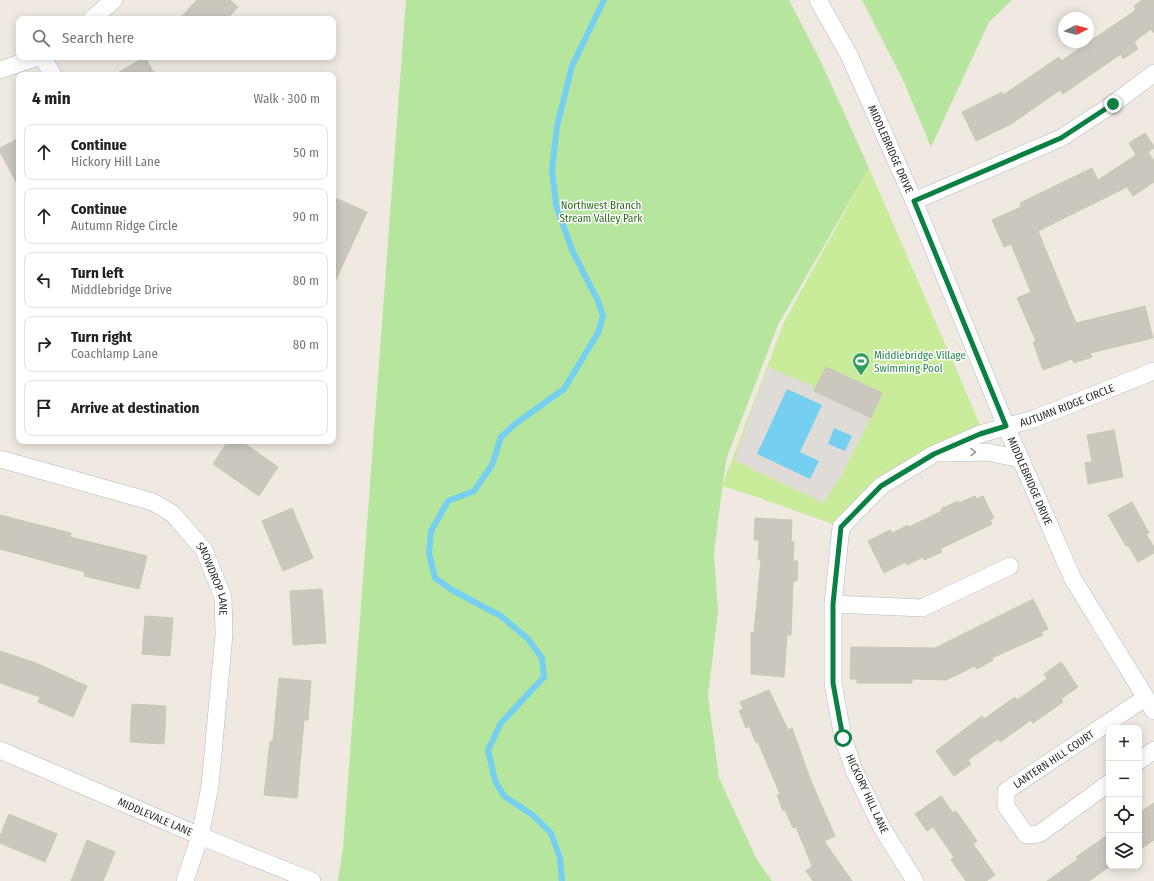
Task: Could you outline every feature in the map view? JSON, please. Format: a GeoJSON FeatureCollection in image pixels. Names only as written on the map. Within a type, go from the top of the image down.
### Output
{"type":"FeatureCollection","features":[{"type":"Feature","properties":{"kind":"street"},"geometry":{"type":"LineString","coordinates":[[95,16],[114,0]]}},
{"type":"Feature","properties":{"kind":"street","name":"MIDDLEBRIDGE DRIVE"},"geometry":{"type":"LineString","coordinates":[[818,0],[849,55],[914,201],[1006,426],[1074,579],[1150,704]]}},
{"type":"Feature","properties":{"kind":"street"},"geometry":{"type":"LineString","coordinates":[[0,70],[29,60]]}},
{"type":"Feature","properties":{"kind":"street"},"geometry":{"type":"LineString","coordinates":[[44,60],[52,72]]}},
{"type":"Feature","properties":{"kind":"street"},"geometry":{"type":"LineString","coordinates":[[914,201],[1061,138],[1113,104],[1154,73]]}},
{"type":"Feature","properties":{"kind":"street","name":"AUTUMN RIDGE CIRCLE"},"geometry":{"type":"LineString","coordinates":[[833,604],[841,527],[881,486],[934,454],[980,434],[1034,419],[1154,371]]}},
{"type":"Feature","properties":{"kind":"street","name":"AUTUMN RIDGE CIRCLE"},"geometry":{"type":"LineString","coordinates":[[934,454],[987,452],[1021,459]]}},
{"type":"Feature","properties":{"kind":"street","name":"SNOWDROP LANE"},"geometry":{"type":"LineString","coordinates":[[0,459],[153,502],[173,514],[204,550],[223,597],[224,634],[210,786],[200,836],[185,881]]}},
{"type":"Feature","properties":{"kind":"street"},"geometry":{"type":"LineString","coordinates":[[833,604],[922,608],[1010,566]]}},
{"type":"Feature","properties":{"kind":"street","name":"HICKORY HILL LANE"},"geometry":{"type":"LineString","coordinates":[[833,604],[833,683],[843,738],[854,770],[882,828],[915,881]]}},
{"type":"Feature","properties":{"kind":"street","name":"LANTERN HILL COURT"},"geometry":{"type":"LineString","coordinates":[[1106,785],[1039,834],[1026,835],[1006,806],[1006,791],[1150,704]]}},
{"type":"Feature","properties":{"kind":"street","name":"MIDDLEVALE LANE"},"geometry":{"type":"LineString","coordinates":[[0,750],[200,836],[312,881]]}},
{"type":"Feature","properties":{"kind":"street"},"geometry":{"type":"LineString","coordinates":[[1142,759],[1154,750]]}},
{"type":"Feature","properties":{"kind":"green space","name":"Northwest Branch Stream Valley Park"},"geometry":{"type":"Polygon","coordinates":[[[406,0],[789,0],[821,62],[869,168],[778,325],[727,457],[723,481],[714,553],[718,612],[708,696],[719,778],[757,860],[772,881],[338,881],[343,848],[406,0]]]}},
{"type":"Feature","properties":{"kind":"green space"},"geometry":{"type":"Polygon","coordinates":[[[862,0],[1012,0],[989,22],[931,147],[903,80],[862,0]]]}},
{"type":"Feature","properties":{"kind":"green space","name":"Middlebridge Village Swimming Pool"},"geometry":{"type":"Polygon","coordinates":[[[869,168],[982,429],[934,454],[841,527],[722,486],[784,322],[869,168]]]}},
{"type":"Feature","properties":{"kind":"shaded area"},"geometry":{"type":"Polygon","coordinates":[[[768,367],[813,386],[814,391],[871,418],[840,478],[823,503],[734,460],[768,367]],[[787,389],[800,452],[822,405],[787,389]]]}},
{"type":"Feature","properties":{"kind":"water"},"geometry":{"type":"Polygon","coordinates":[[[787,389],[822,405],[800,452],[819,461],[810,479],[757,454],[787,389]]]}},
{"type":"Feature","properties":{"kind":"water"},"geometry":{"type":"Polygon","coordinates":[[[834,428],[852,436],[845,451],[828,444],[834,428]]]}},
{"type":"Feature","properties":{"kind":"building"},"geometry":{"type":"Polygon","coordinates":[[[197,0],[230,0],[238,7],[230,16],[182,16],[197,0]]]}},
{"type":"Feature","properties":{"kind":"building"},"geometry":{"type":"Polygon","coordinates":[[[1142,0],[1154,0],[1154,33],[1151,29],[1134,42],[1138,49],[1123,59],[1121,54],[1063,94],[1060,90],[1011,124],[976,141],[962,112],[1002,92],[1003,95],[1059,57],[1061,61],[1080,48],[1094,48],[1094,39],[1136,10],[1134,6],[1142,0]]]}},
{"type":"Feature","properties":{"kind":"building"},"geometry":{"type":"Polygon","coordinates":[[[140,60],[147,60],[153,72],[119,72],[140,60]]]}},
{"type":"Feature","properties":{"kind":"building"},"geometry":{"type":"Polygon","coordinates":[[[1145,133],[1154,146],[1154,148],[1148,152],[1154,161],[1154,182],[1133,196],[1127,187],[1038,231],[1076,323],[1145,306],[1153,338],[1090,353],[1092,357],[1074,363],[1072,359],[1043,370],[1033,342],[1036,341],[1017,298],[1031,292],[1011,244],[1004,247],[992,220],[1021,207],[1020,203],[1092,168],[1098,180],[1136,155],[1129,143],[1145,133]]]}},
{"type":"Feature","properties":{"kind":"building"},"geometry":{"type":"Polygon","coordinates":[[[16,140],[16,181],[0,152],[0,148],[16,140]]]}},
{"type":"Feature","properties":{"kind":"building"},"geometry":{"type":"Polygon","coordinates":[[[336,198],[367,212],[336,279],[336,198]]]}},
{"type":"Feature","properties":{"kind":"building"},"geometry":{"type":"Polygon","coordinates":[[[826,367],[882,393],[871,418],[814,391],[826,367]]]}},
{"type":"Feature","properties":{"kind":"building"},"geometry":{"type":"Polygon","coordinates":[[[1114,430],[1123,477],[1088,484],[1085,463],[1092,462],[1087,435],[1114,430]]]}},
{"type":"Feature","properties":{"kind":"building"},"geometry":{"type":"Polygon","coordinates":[[[226,444],[245,444],[278,467],[259,496],[213,464],[226,444]]]}},
{"type":"Feature","properties":{"kind":"building"},"geometry":{"type":"Polygon","coordinates":[[[975,496],[976,499],[983,496],[994,518],[990,520],[992,524],[940,549],[942,552],[924,560],[923,557],[907,565],[906,562],[884,573],[868,541],[890,530],[892,533],[908,525],[909,527],[942,511],[941,509],[958,501],[959,503],[975,496]]]}},
{"type":"Feature","properties":{"kind":"building"},"geometry":{"type":"Polygon","coordinates":[[[1132,502],[1149,533],[1146,534],[1154,547],[1154,553],[1138,562],[1128,545],[1126,546],[1108,515],[1132,502]]]}},
{"type":"Feature","properties":{"kind":"building"},"geometry":{"type":"Polygon","coordinates":[[[292,508],[313,558],[283,571],[262,521],[292,508]]]}},
{"type":"Feature","properties":{"kind":"building"},"geometry":{"type":"Polygon","coordinates":[[[0,515],[71,533],[70,537],[147,556],[139,589],[84,576],[85,572],[0,549],[0,515]]]}},
{"type":"Feature","properties":{"kind":"building"},"geometry":{"type":"Polygon","coordinates":[[[755,518],[792,520],[791,541],[794,542],[793,561],[798,561],[797,581],[793,581],[791,635],[787,635],[784,677],[751,674],[751,632],[754,633],[761,559],[758,559],[759,540],[754,540],[755,518]]]}},
{"type":"Feature","properties":{"kind":"building"},"geometry":{"type":"Polygon","coordinates":[[[322,589],[326,643],[293,645],[290,591],[322,589]]]}},
{"type":"Feature","properties":{"kind":"building"},"geometry":{"type":"Polygon","coordinates":[[[1033,599],[1048,629],[1041,632],[1043,635],[992,658],[993,660],[977,669],[975,666],[946,680],[912,679],[912,683],[857,683],[857,679],[850,679],[851,647],[935,648],[1033,599]]]}},
{"type":"Feature","properties":{"kind":"building"},"geometry":{"type":"Polygon","coordinates":[[[145,616],[173,618],[170,656],[142,654],[145,616]]]}},
{"type":"Feature","properties":{"kind":"building"},"geometry":{"type":"Polygon","coordinates":[[[0,651],[36,663],[87,686],[73,717],[38,702],[40,697],[0,683],[0,651]]]}},
{"type":"Feature","properties":{"kind":"building"},"geometry":{"type":"Polygon","coordinates":[[[1061,662],[1078,687],[1061,699],[1063,702],[1033,723],[1031,720],[1000,742],[998,739],[968,760],[971,764],[954,776],[936,751],[982,716],[984,719],[1015,697],[1017,700],[1047,679],[1044,674],[1061,662]]]}},
{"type":"Feature","properties":{"kind":"building"},"geometry":{"type":"Polygon","coordinates":[[[279,678],[311,681],[308,720],[304,720],[297,798],[264,795],[270,741],[273,741],[279,678]]]}},
{"type":"Feature","properties":{"kind":"building"},"geometry":{"type":"Polygon","coordinates":[[[769,690],[788,730],[792,728],[811,781],[835,836],[824,841],[852,881],[813,881],[806,871],[812,866],[796,827],[793,828],[785,810],[783,811],[777,795],[780,794],[758,742],[756,743],[749,726],[746,728],[739,711],[743,709],[740,702],[769,690]]]}},
{"type":"Feature","properties":{"kind":"building"},"geometry":{"type":"Polygon","coordinates":[[[132,704],[166,706],[164,744],[130,742],[132,704]]]}},
{"type":"Feature","properties":{"kind":"building"},"geometry":{"type":"Polygon","coordinates":[[[941,796],[953,813],[956,811],[977,841],[973,844],[995,875],[986,881],[966,881],[951,860],[954,857],[933,827],[927,831],[915,814],[941,796]]]}},
{"type":"Feature","properties":{"kind":"building"},"geometry":{"type":"Polygon","coordinates":[[[1154,803],[1154,840],[1142,848],[1142,833],[1142,811],[1154,803]]]}},
{"type":"Feature","properties":{"kind":"building"},"geometry":{"type":"Polygon","coordinates":[[[9,814],[57,834],[45,862],[0,843],[0,836],[9,814]]]}},
{"type":"Feature","properties":{"kind":"building"},"geometry":{"type":"Polygon","coordinates":[[[1106,836],[1106,869],[1089,881],[1047,881],[1078,859],[1076,857],[1106,836]]]}},
{"type":"Feature","properties":{"kind":"building"},"geometry":{"type":"Polygon","coordinates":[[[87,840],[115,852],[103,881],[71,881],[87,840]]]}},
{"type":"Feature","properties":{"kind":"waterway"},"geometry":{"type":"LineString","coordinates":[[562,881],[560,858],[551,833],[534,816],[504,796],[495,781],[488,750],[501,723],[544,677],[542,658],[528,639],[501,616],[452,590],[435,578],[429,553],[431,531],[448,501],[474,491],[492,465],[501,437],[515,424],[564,389],[598,333],[603,316],[598,301],[572,250],[556,205],[552,170],[557,126],[572,66],[604,0]]}},
{"type":"Feature","properties":{"kind":"place","name":"Middlebridge Village Swimming Pool"},"geometry":{"type":"Point","coordinates":[861,376]}},
{"type":"Feature","properties":{"kind":"route"},"geometry":{"type":"LineString","coordinates":[[843,738],[833,683],[833,604],[841,527],[881,486],[934,454],[980,434],[1006,426],[914,201],[1061,138],[1113,104]]}}]}
